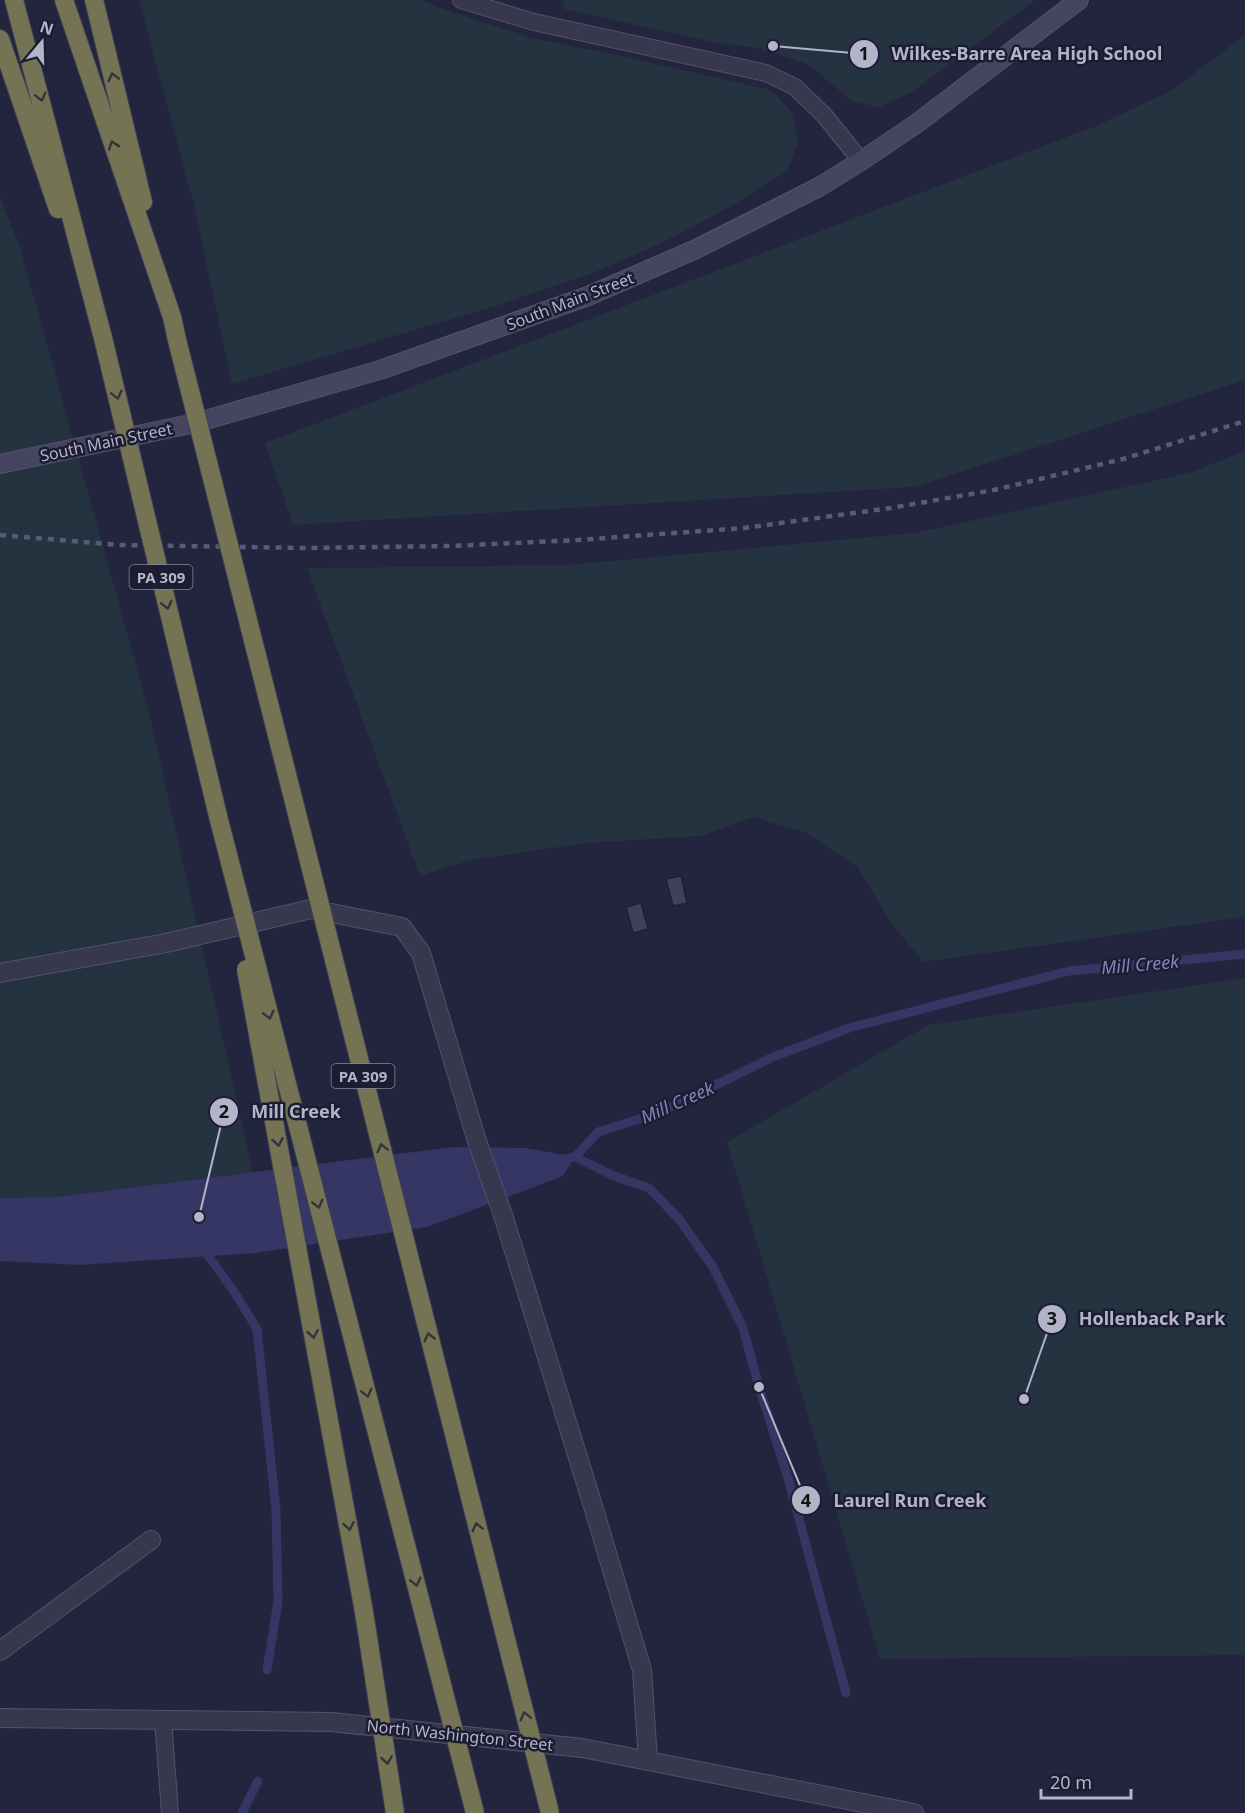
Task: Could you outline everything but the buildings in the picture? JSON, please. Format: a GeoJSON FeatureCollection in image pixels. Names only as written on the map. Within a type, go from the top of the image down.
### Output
{"type":"FeatureCollection","features":[{"type":"Feature","properties":{"kind":"highway","name":"PA 309"},"geometry":{"type":"LineString","coordinates":[[14,0],[103,338],[218,816],[475,1813]]}},
{"type":"Feature","properties":{"kind":"highway","name":"PA 309"},"geometry":{"type":"LineString","coordinates":[[64,0],[172,317],[550,1813]]}},
{"type":"Feature","properties":{"kind":"highway"},"geometry":{"type":"LineString","coordinates":[[94,0],[172,317]]}},
{"type":"Feature","properties":{"kind":"highway"},"geometry":{"type":"LineString","coordinates":[[0,39],[103,338]]}},
{"type":"Feature","properties":{"kind":"highway"},"geometry":{"type":"LineString","coordinates":[[218,816],[364,1612],[395,1813]]}},
{"type":"Feature","properties":{"kind":"main road","name":"South Main Street"},"geometry":{"type":"LineString","coordinates":[[0,464],[207,420],[380,369],[588,296],[694,250],[819,187],[916,124],[1079,0]]}},
{"type":"Feature","properties":{"kind":"street"},"geometry":{"type":"LineString","coordinates":[[0,973],[166,943],[311,909],[402,927],[421,953],[476,1138],[503,1215],[642,1670],[648,1761]]}},
{"type":"Feature","properties":{"kind":"street"},"geometry":{"type":"LineString","coordinates":[[0,1651],[151,1540]]}},
{"type":"Feature","properties":{"kind":"street","name":"North Washington Street"},"geometry":{"type":"LineString","coordinates":[[0,1718],[331,1722],[582,1748],[914,1813]]}},
{"type":"Feature","properties":{"kind":"lane"},"geometry":{"type":"LineString","coordinates":[[461,0],[534,22],[766,73],[795,87],[824,115],[861,160]]}},
{"type":"Feature","properties":{"kind":"lane"},"geometry":{"type":"LineString","coordinates":[[163,1720],[170,1813]]}},
{"type":"Feature","properties":{"kind":"shaded area"},"geometry":{"type":"Polygon","coordinates":[[[139,0],[422,0],[532,38],[771,90],[793,113],[798,143],[788,170],[737,203],[666,241],[591,274],[496,306],[232,384],[194,205],[139,0]]]}},
{"type":"Feature","properties":{"kind":"shaded area"},"geometry":{"type":"Polygon","coordinates":[[[563,0],[1035,0],[912,92],[879,107],[853,102],[809,65],[762,49],[712,42],[564,9],[563,0]]]}},
{"type":"Feature","properties":{"kind":"shaded area"},"geometry":{"type":"Polygon","coordinates":[[[1245,35],[1245,380],[914,487],[293,525],[265,443],[1101,124],[1172,90],[1245,35]]]}},
{"type":"Feature","properties":{"kind":"shaded area"},"geometry":{"type":"Polygon","coordinates":[[[0,197],[20,247],[149,712],[253,1172],[55,1197],[0,1198],[0,197]]]}},
{"type":"Feature","properties":{"kind":"shaded area"},"geometry":{"type":"Polygon","coordinates":[[[1245,451],[1245,917],[923,962],[889,920],[857,866],[804,832],[753,817],[701,836],[586,843],[471,860],[420,876],[307,568],[567,565],[915,533],[1189,473],[1245,451]]]}},
{"type":"Feature","properties":{"kind":"shaded area"},"geometry":{"type":"Polygon","coordinates":[[[1245,978],[1245,1655],[880,1659],[727,1142],[928,1025],[1245,978]]]}},
{"type":"Feature","properties":{"kind":"shaded area"},"geometry":{"type":"Polygon","coordinates":[[[454,1147],[526,1148],[575,1157],[563,1176],[427,1227],[255,1253],[80,1265],[0,1261],[0,1198],[55,1197],[454,1147]]]}},
{"type":"Feature","properties":{"kind":"waterway","name":"Mill Creek"},"geometry":{"type":"LineString","coordinates":[[564,1159],[575,1157],[598,1132],[658,1113],[773,1057],[849,1028],[1069,971],[1245,954]]}},
{"type":"Feature","properties":{"kind":"waterway"},"geometry":{"type":"LineString","coordinates":[[575,1157],[614,1176],[649,1188],[679,1219],[713,1267],[743,1328],[788,1478],[846,1693]]}},
{"type":"Feature","properties":{"kind":"waterway"},"geometry":{"type":"LineString","coordinates":[[202,1247],[257,1329],[276,1510],[278,1601],[267,1670]]}},
{"type":"Feature","properties":{"kind":"waterway"},"geometry":{"type":"LineString","coordinates":[[242,1813],[258,1781]]}},
{"type":"Feature","properties":{"kind":"railway"},"geometry":{"type":"LineString","coordinates":[[0,535],[120,545],[306,548],[451,546],[744,528],[891,508],[994,490],[1123,459],[1245,421]]}},
{"type":"Feature","properties":{"kind":"place","name":"Wilkes-Barre Area High School"},"geometry":{"type":"Point","coordinates":[773,46]}},
{"type":"Feature","properties":{"kind":"place","name":"Mill Creek"},"geometry":{"type":"Point","coordinates":[199,1217]}},
{"type":"Feature","properties":{"kind":"place","name":"Laurel Run Creek"},"geometry":{"type":"Point","coordinates":[759,1387]}},
{"type":"Feature","properties":{"kind":"place","name":"Hollenback Park"},"geometry":{"type":"Point","coordinates":[1024,1399]}}]}
